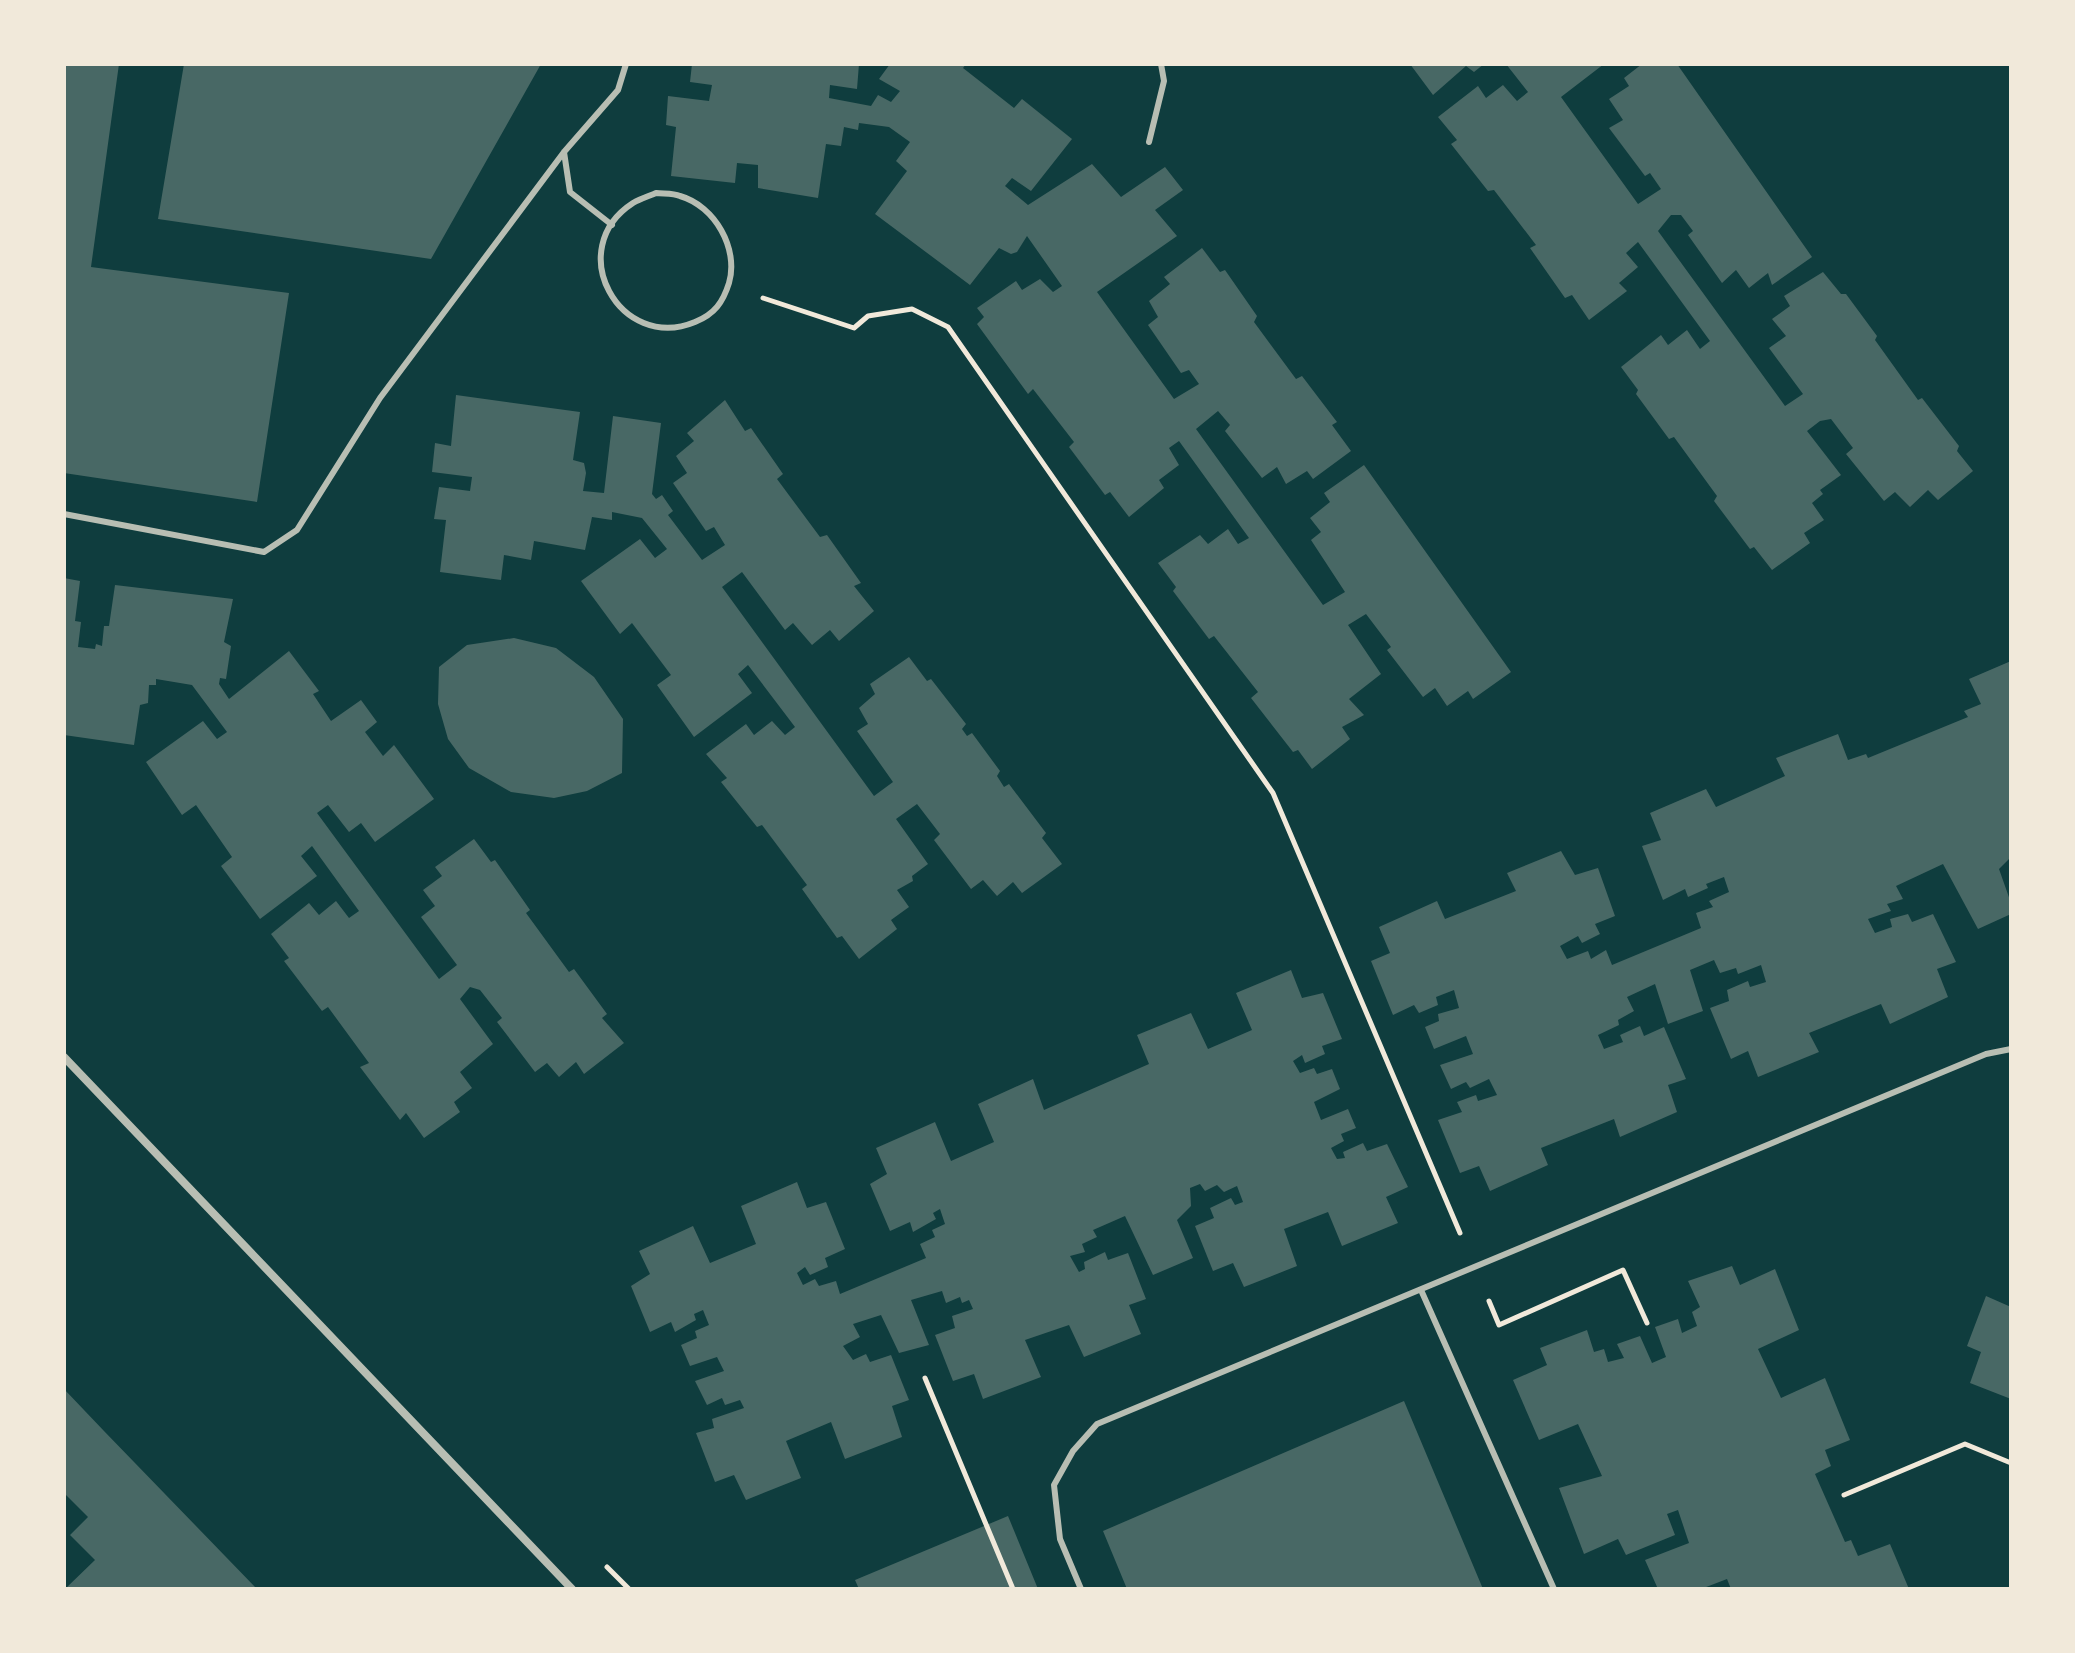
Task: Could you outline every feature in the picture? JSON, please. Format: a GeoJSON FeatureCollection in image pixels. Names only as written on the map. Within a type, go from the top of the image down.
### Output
{"type":"FeatureCollection","features":[{"type":"Feature","properties":{"kind":"street"},"geometry":{"type":"LineString","coordinates":[[64,1057],[572,1589]]}},
{"type":"Feature","properties":{"kind":"lane"},"geometry":{"type":"LineString","coordinates":[[64,514],[264,552],[297,530],[380,398],[564,152],[618,90],[626,64]]}},
{"type":"Feature","properties":{"kind":"lane"},"geometry":{"type":"LineString","coordinates":[[1149,142],[1164,81],[1161,64]]}},
{"type":"Feature","properties":{"kind":"lane"},"geometry":{"type":"LineString","coordinates":[[564,152],[570,192],[612,225]]}},
{"type":"Feature","properties":{"kind":"lane"},"geometry":{"type":"LineString","coordinates":[[656,193],[681,196],[706,210],[727,240],[734,268],[726,296],[710,316],[686,326],[664,329],[643,323],[620,306],[605,286],[600,267],[602,245],[612,225],[632,204],[656,193]]}},
{"type":"Feature","properties":{"kind":"lane"},"geometry":{"type":"LineString","coordinates":[[1081,1589],[1060,1539],[1054,1485],[1073,1451],[1097,1424],[1986,1054],[2011,1049]]}},
{"type":"Feature","properties":{"kind":"lane"},"geometry":{"type":"LineString","coordinates":[[1421,1290],[1554,1589]]}},
{"type":"Feature","properties":{"kind":"path"},"geometry":{"type":"LineString","coordinates":[[728,286],[854,328],[868,316],[912,309],[948,327],[1273,793],[1499,1325],[1623,1270],[1647,1323]]}},
{"type":"Feature","properties":{"kind":"path"},"geometry":{"type":"LineString","coordinates":[[925,1378],[1013,1589]]}},
{"type":"Feature","properties":{"kind":"path"},"geometry":{"type":"LineString","coordinates":[[1844,1495],[1965,1444],[2011,1463]]}},
{"type":"Feature","properties":{"kind":"building"},"geometry":{"type":"Polygon","coordinates":[[[64,64],[119,64],[91,267],[289,293],[257,502],[64,473],[64,64]]]}},
{"type":"Feature","properties":{"kind":"building"},"geometry":{"type":"Polygon","coordinates":[[[184,64],[541,64],[431,259],[158,219],[184,64]]]}},
{"type":"Feature","properties":{"kind":"building"},"geometry":{"type":"Polygon","coordinates":[[[692,64],[859,64],[857,89],[830,85],[829,98],[871,106],[878,95],[891,102],[900,91],[879,79],[890,64],[966,64],[963,68],[1014,108],[1022,99],[1072,139],[1031,191],[1012,178],[1005,186],[1028,205],[1092,164],[1121,197],[1165,167],[1183,190],[1155,210],[1177,236],[1097,292],[1174,399],[1199,384],[1189,370],[1181,373],[1148,325],[1158,317],[1149,301],[1170,284],[1164,277],[1202,248],[1220,272],[1225,270],[1257,316],[1254,322],[1296,379],[1302,376],[1337,422],[1332,425],[1351,451],[1313,479],[1307,471],[1286,484],[1277,467],[1262,478],[1225,431],[1230,425],[1218,411],[1196,429],[1323,605],[1345,592],[1311,540],[1321,532],[1310,518],[1330,502],[1324,493],[1364,465],[1511,672],[1473,699],[1468,691],[1447,706],[1435,688],[1423,697],[1387,650],[1391,647],[1366,614],[1348,625],[1381,674],[1349,699],[1364,715],[1342,727],[1350,739],[1312,769],[1298,750],[1293,752],[1251,698],[1258,692],[1214,636],[1209,639],[1173,591],[1176,587],[1158,563],[1200,535],[1208,544],[1228,529],[1238,544],[1249,538],[1179,441],[1169,448],[1179,465],[1159,480],[1164,488],[1129,517],[1110,492],[1105,495],[1069,447],[1074,442],[1033,389],[1028,394],[977,324],[984,317],[977,308],[1016,281],[1022,290],[1040,279],[1053,292],[1062,286],[1027,236],[1017,252],[1011,254],[999,248],[970,285],[875,214],[907,171],[896,161],[910,142],[889,127],[859,123],[858,130],[844,127],[841,146],[826,144],[818,198],[758,188],[758,165],[737,163],[735,183],[671,176],[676,127],[666,125],[668,96],[709,101],[712,85],[690,82],[692,64]]]}},
{"type":"Feature","properties":{"kind":"building"},"geometry":{"type":"Polygon","coordinates":[[[1410,64],[1484,64],[1474,72],[1466,66],[1433,95],[1410,64]]]}},
{"type":"Feature","properties":{"kind":"building"},"geometry":{"type":"Polygon","coordinates":[[[1506,64],[1604,64],[1561,97],[1638,204],[1661,189],[1650,173],[1645,176],[1609,128],[1623,120],[1609,99],[1629,86],[1624,78],[1642,64],[1677,64],[1812,257],[1772,285],[1768,273],[1749,288],[1736,270],[1722,283],[1688,235],[1693,231],[1681,215],[1671,215],[1658,231],[1785,406],[1803,394],[1769,348],[1786,336],[1772,319],[1790,306],[1784,296],[1823,272],[1841,294],[1846,294],[1918,400],[1922,398],[1959,446],[1957,451],[1973,471],[1938,500],[1928,490],[1910,507],[1895,492],[1884,501],[1846,454],[1853,448],[1831,419],[1820,421],[1807,431],[1841,475],[1820,490],[1823,494],[1812,503],[1824,520],[1804,533],[1810,543],[1772,570],[1754,547],[1750,549],[1714,501],[1717,496],[1674,437],[1669,439],[1636,394],[1638,390],[1621,367],[1661,335],[1668,345],[1687,330],[1700,349],[1710,341],[1638,242],[1626,253],[1638,267],[1619,283],[1627,291],[1589,320],[1572,295],[1565,298],[1530,248],[1536,245],[1494,190],[1488,191],[1451,144],[1457,140],[1438,117],[1478,86],[1486,98],[1503,85],[1517,101],[1528,92],[1506,64]]]}},
{"type":"Feature","properties":{"kind":"building"},"geometry":{"type":"Polygon","coordinates":[[[456,395],[580,412],[573,460],[584,463],[583,491],[604,493],[613,416],[661,423],[652,494],[656,499],[662,495],[673,511],[668,515],[702,560],[725,545],[714,527],[706,531],[673,483],[687,473],[676,456],[694,441],[687,433],[725,400],[745,431],[751,428],[783,474],[777,479],[820,537],[827,535],[861,583],[854,586],[874,611],[839,641],[830,630],[812,645],[793,623],[785,630],[742,572],[722,587],[874,796],[893,782],[857,731],[868,724],[859,708],[875,694],[870,684],[909,657],[927,681],[931,679],[966,724],[962,729],[967,736],[972,733],[1000,771],[997,776],[1004,787],[1009,784],[1046,833],[1042,838],[1062,864],[1022,893],[1013,882],[997,896],[983,880],[971,889],[934,840],[940,834],[917,804],[896,819],[928,864],[912,876],[913,881],[897,890],[909,907],[891,920],[897,929],[859,959],[842,936],[837,938],[802,889],[807,885],[762,825],[757,827],[721,782],[727,778],[706,754],[746,724],[754,735],[772,721],[785,735],[795,727],[748,665],[738,674],[752,693],[694,737],[657,685],[671,675],[632,623],[620,634],[581,581],[640,539],[655,558],[667,549],[642,518],[612,512],[612,520],[592,517],[585,550],[534,541],[531,560],[504,555],[501,580],[440,572],[446,520],[434,519],[439,487],[470,491],[472,477],[432,472],[435,443],[451,446],[456,395]]]}},
{"type":"Feature","properties":{"kind":"building"},"geometry":{"type":"Polygon","coordinates":[[[64,578],[80,581],[75,621],[81,622],[78,647],[95,649],[96,644],[102,646],[104,626],[109,626],[115,585],[233,599],[224,642],[231,646],[226,679],[220,678],[219,684],[229,699],[289,651],[319,691],[313,694],[331,721],[361,700],[377,722],[365,732],[383,756],[394,745],[434,799],[375,842],[361,823],[349,832],[328,805],[317,813],[439,979],[457,965],[421,917],[435,906],[423,890],[442,876],[435,867],[474,839],[491,862],[495,860],[530,910],[526,913],[569,972],[574,969],[607,1014],[602,1018],[624,1043],[584,1074],[576,1062],[559,1077],[547,1063],[535,1072],[497,1022],[502,1018],[480,990],[470,987],[460,999],[493,1044],[460,1072],[472,1088],[454,1102],[460,1112],[424,1138],[406,1113],[400,1120],[360,1067],[369,1063],[328,1007],[322,1011],[284,961],[289,958],[271,934],[309,903],[319,915],[336,901],[349,918],[359,911],[312,846],[301,856],[317,876],[260,919],[221,866],[232,857],[196,805],[182,815],[146,762],[203,721],[217,739],[227,732],[192,685],[156,679],[156,685],[149,685],[148,703],[140,705],[134,745],[64,735],[64,578]]]}},
{"type":"Feature","properties":{"kind":"building"},"geometry":{"type":"Polygon","coordinates":[[[514,638],[556,648],[594,677],[623,719],[622,773],[587,791],[554,798],[511,792],[469,768],[448,739],[438,704],[439,667],[467,645],[514,638]]]}},
{"type":"Feature","properties":{"kind":"building"},"geometry":{"type":"Polygon","coordinates":[[[2011,661],[2011,857],[1999,869],[2011,903],[2011,914],[1978,929],[1943,864],[1896,886],[1903,899],[1887,904],[1891,911],[1868,919],[1875,933],[1892,927],[1890,919],[1908,914],[1912,922],[1933,914],[1956,962],[1937,969],[1948,997],[1890,1024],[1881,1004],[1809,1033],[1819,1052],[1758,1077],[1748,1051],[1731,1059],[1710,1008],[1729,1001],[1727,990],[1748,981],[1750,987],[1766,982],[1761,965],[1738,974],[1736,968],[1720,973],[1714,960],[1690,970],[1703,1011],[1668,1024],[1655,984],[1627,997],[1634,1011],[1618,1020],[1619,1025],[1598,1035],[1604,1049],[1623,1042],[1620,1035],[1640,1026],[1644,1036],[1664,1027],[1686,1079],[1668,1085],[1677,1112],[1620,1137],[1614,1119],[1541,1148],[1548,1165],[1490,1191],[1479,1166],[1460,1173],[1438,1120],[1462,1112],[1457,1102],[1476,1095],[1478,1101],[1497,1095],[1489,1079],[1470,1088],[1466,1082],[1451,1089],[1440,1065],[1473,1054],[1466,1036],[1434,1049],[1425,1027],[1439,1021],[1438,1014],[1459,1008],[1454,990],[1436,997],[1438,1005],[1419,1013],[1414,1005],[1393,1015],[1371,961],[1390,953],[1379,927],[1437,901],[1445,919],[1516,891],[1507,873],[1561,851],[1575,875],[1598,868],[1615,916],[1595,924],[1600,934],[1582,943],[1578,936],[1560,946],[1567,959],[1588,951],[1591,959],[1606,950],[1612,965],[1701,928],[1696,913],[1713,907],[1709,901],[1729,892],[1724,877],[1706,884],[1708,888],[1688,897],[1685,889],[1663,900],[1642,846],[1661,840],[1650,813],[1706,789],[1716,807],[1785,776],[1776,758],[1838,734],[1848,760],[1866,754],[1868,758],[1968,717],[1964,711],[1981,704],[1969,679],[2011,661]]]}},
{"type":"Feature","properties":{"kind":"building"},"geometry":{"type":"Polygon","coordinates":[[[1291,970],[1302,998],[1323,993],[1342,1039],[1322,1046],[1325,1054],[1305,1063],[1302,1055],[1293,1061],[1300,1073],[1314,1068],[1317,1074],[1332,1069],[1340,1089],[1314,1102],[1321,1120],[1348,1109],[1356,1128],[1341,1134],[1344,1141],[1331,1148],[1337,1159],[1345,1158],[1343,1152],[1363,1143],[1367,1151],[1387,1144],[1408,1187],[1386,1197],[1398,1223],[1342,1246],[1328,1212],[1284,1229],[1297,1266],[1244,1287],[1233,1263],[1213,1271],[1195,1226],[1214,1218],[1210,1208],[1231,1198],[1235,1205],[1243,1202],[1237,1186],[1224,1192],[1217,1185],[1205,1191],[1200,1184],[1190,1188],[1191,1206],[1177,1220],[1193,1258],[1153,1275],[1125,1216],[1093,1230],[1097,1237],[1082,1244],[1085,1252],[1070,1256],[1079,1272],[1085,1269],[1084,1262],[1105,1252],[1108,1260],[1128,1253],[1146,1299],[1129,1305],[1141,1334],[1084,1357],[1069,1325],[1025,1340],[1041,1377],[983,1399],[974,1374],[953,1381],[935,1335],[955,1328],[952,1316],[973,1309],[969,1300],[962,1303],[960,1297],[946,1303],[942,1291],[911,1300],[929,1345],[899,1353],[881,1315],[853,1324],[860,1337],[843,1346],[853,1360],[866,1354],[870,1362],[891,1355],[909,1400],[892,1406],[902,1437],[845,1459],[831,1422],[786,1441],[801,1478],[746,1500],[734,1475],[715,1482],[696,1433],[714,1428],[712,1419],[744,1408],[740,1400],[725,1405],[722,1398],[707,1405],[695,1381],[724,1371],[717,1357],[690,1366],[681,1345],[697,1338],[695,1331],[709,1325],[703,1310],[694,1314],[696,1320],[675,1332],[671,1322],[650,1332],[631,1286],[650,1274],[639,1251],[693,1226],[710,1263],[756,1244],[741,1206],[797,1182],[807,1208],[826,1202],[845,1249],[825,1258],[828,1267],[810,1275],[805,1267],[797,1273],[803,1285],[815,1279],[819,1286],[836,1281],[840,1294],[926,1258],[920,1244],[935,1237],[932,1230],[945,1224],[940,1209],[933,1213],[936,1219],[913,1232],[910,1222],[890,1231],[870,1184],[887,1174],[876,1148],[935,1122],[951,1161],[994,1142],[978,1104],[1033,1079],[1044,1110],[1149,1064],[1137,1035],[1191,1013],[1208,1049],[1252,1030],[1236,993],[1291,970]]]}},
{"type":"Feature","properties":{"kind":"building"},"geometry":{"type":"Polygon","coordinates":[[[1732,1266],[1740,1285],[1775,1269],[1799,1330],[1758,1349],[1781,1398],[1825,1378],[1850,1440],[1825,1450],[1831,1466],[1815,1474],[1845,1542],[1851,1540],[1858,1556],[1890,1544],[1909,1589],[1731,1589],[1727,1579],[1701,1589],[1658,1589],[1645,1560],[1689,1543],[1678,1510],[1667,1514],[1675,1535],[1626,1555],[1618,1539],[1584,1554],[1559,1488],[1602,1476],[1578,1424],[1539,1440],[1513,1380],[1547,1365],[1540,1348],[1587,1330],[1594,1352],[1604,1349],[1608,1362],[1624,1358],[1617,1344],[1640,1336],[1652,1363],[1666,1357],[1655,1327],[1678,1319],[1682,1333],[1697,1326],[1692,1312],[1700,1307],[1688,1281],[1732,1266]]]}},
{"type":"Feature","properties":{"kind":"building"},"geometry":{"type":"Polygon","coordinates":[[[1986,1296],[2011,1307],[2011,1399],[1970,1383],[1981,1352],[1967,1346],[1986,1296]]]}},
{"type":"Feature","properties":{"kind":"building"},"geometry":{"type":"Polygon","coordinates":[[[64,1389],[257,1589],[65,1589],[95,1560],[70,1535],[88,1517],[64,1493],[64,1389]]]}},
{"type":"Feature","properties":{"kind":"building"},"geometry":{"type":"Polygon","coordinates":[[[1404,1401],[1483,1589],[1127,1589],[1103,1531],[1404,1401]]]}},
{"type":"Feature","properties":{"kind":"building"},"geometry":{"type":"Polygon","coordinates":[[[1008,1516],[1038,1589],[859,1589],[855,1580],[1008,1516]]]}}]}
